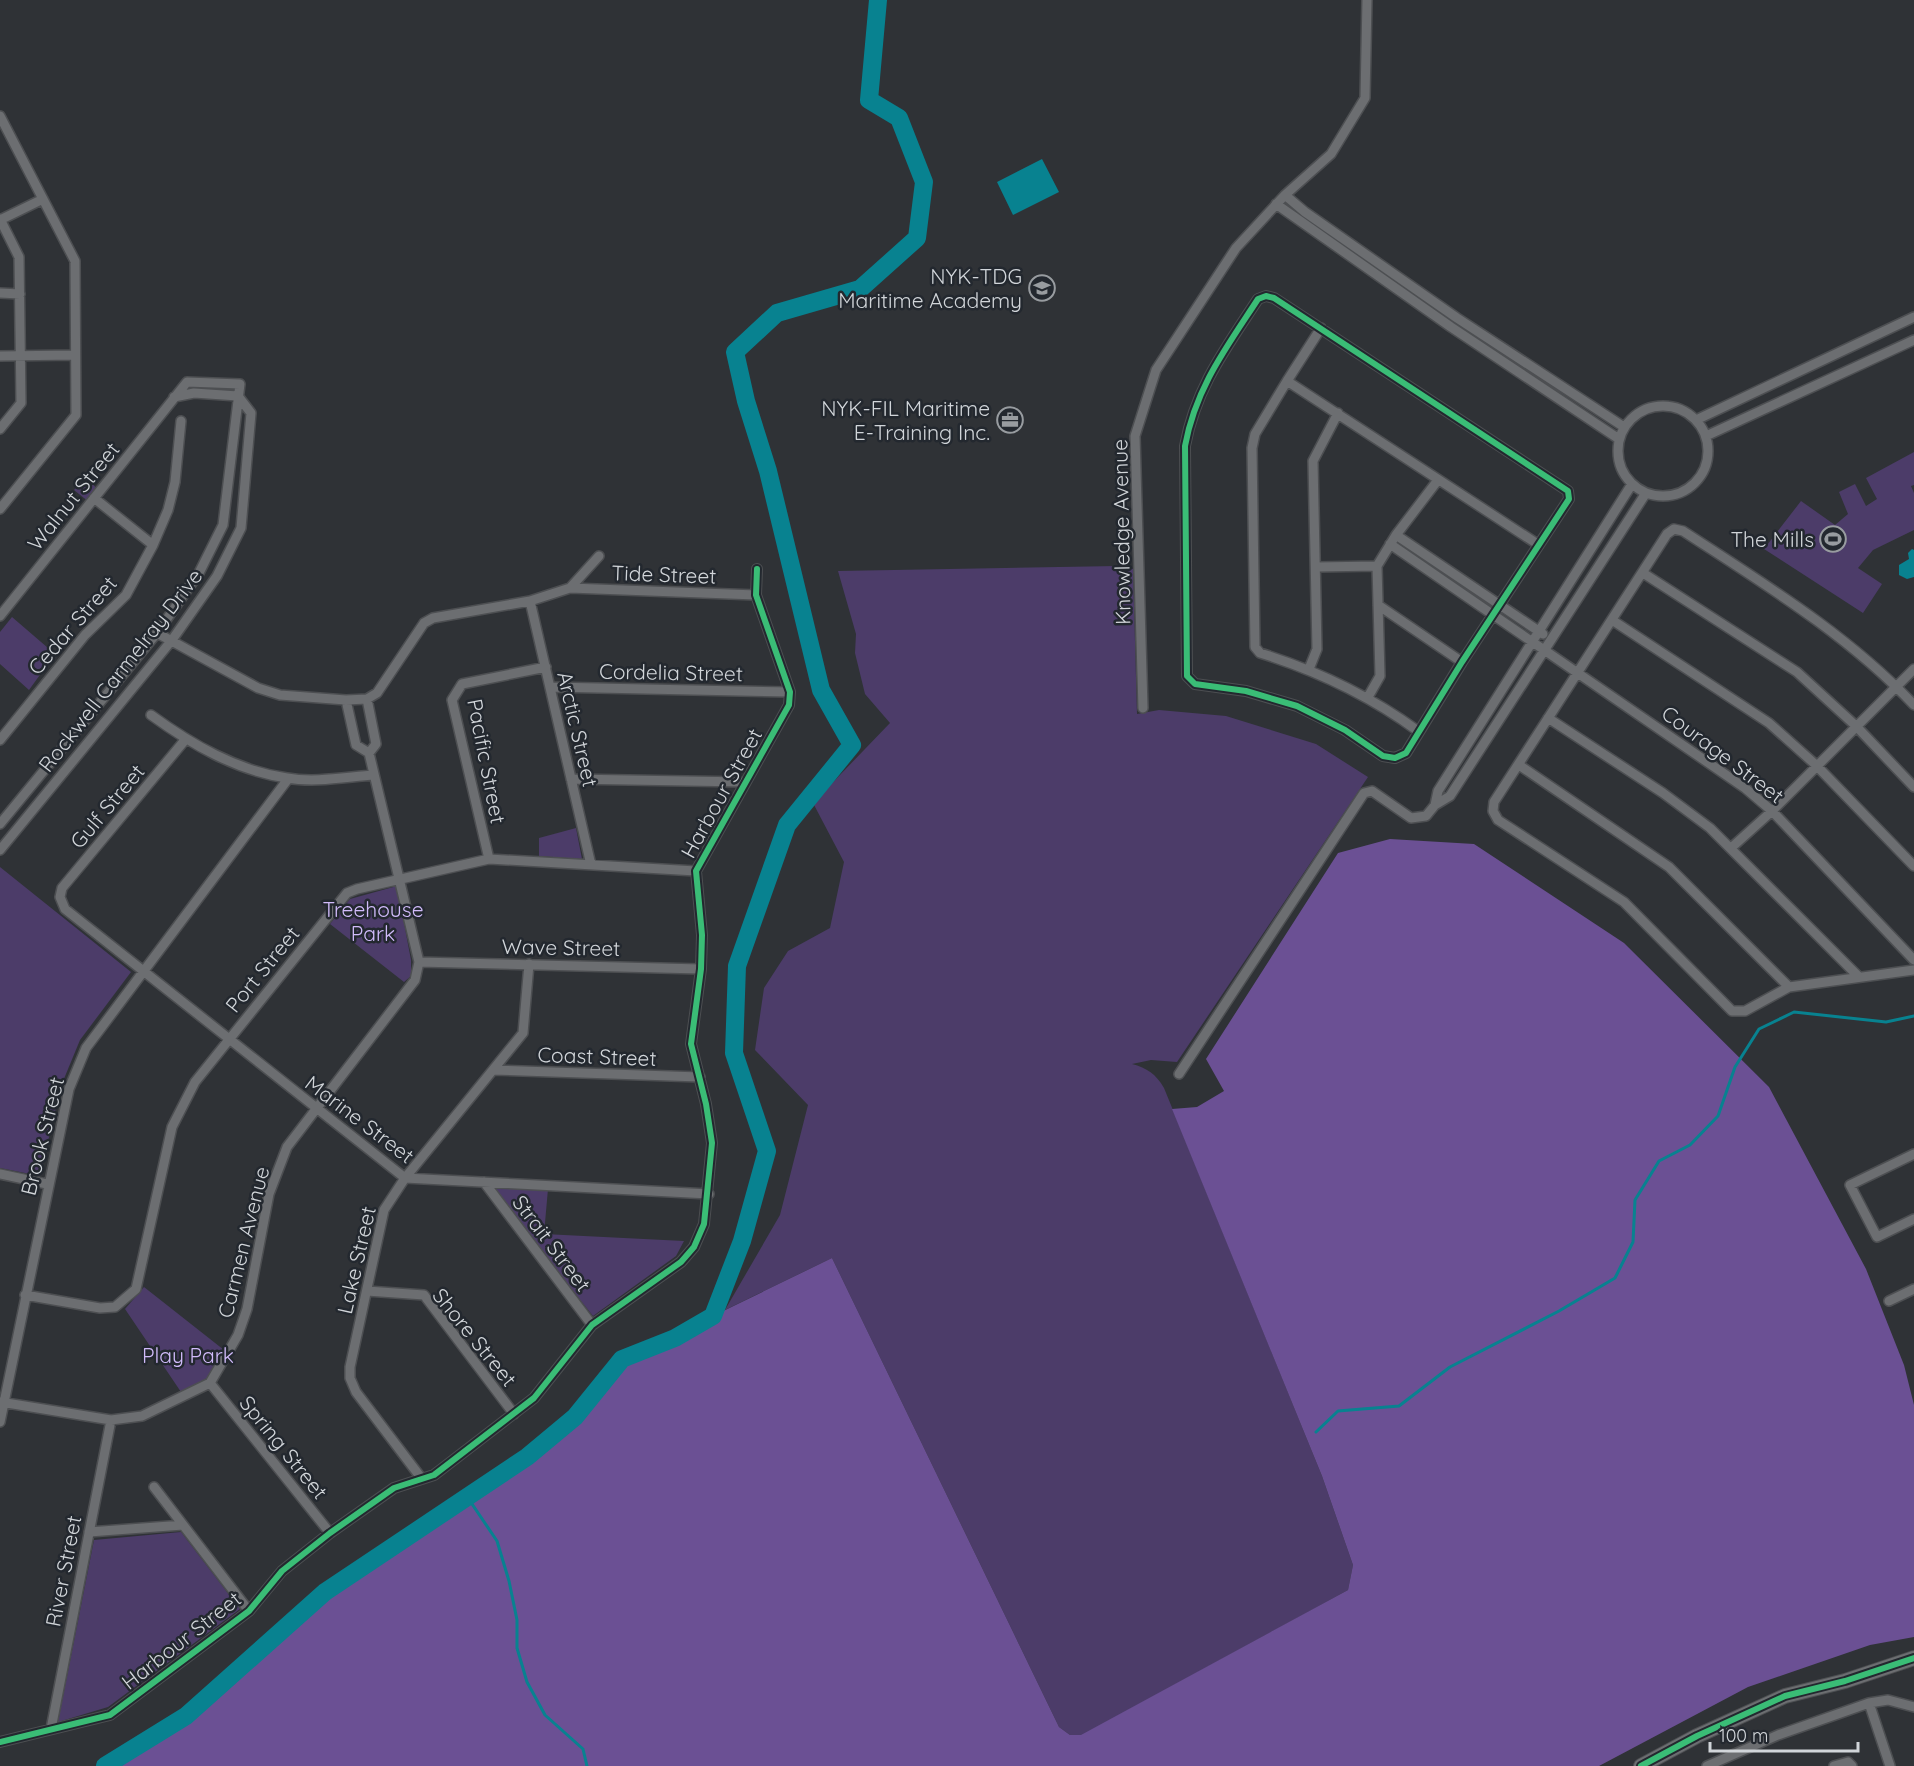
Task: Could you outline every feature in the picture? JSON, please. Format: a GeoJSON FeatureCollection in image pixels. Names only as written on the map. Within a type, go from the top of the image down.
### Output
{"type":"FeatureCollection","features":[{"type":"Feature","properties":{"kind":"street","name":"Knowledge Avenue"},"geometry":{"type":"LineString","coordinates":[[1143,708],[1135,436],[1156,370],[1236,248],[1285,195],[1331,154],[1365,98],[1367,0]]}},
{"type":"Feature","properties":{"kind":"street"},"geometry":{"type":"LineString","coordinates":[[0,116],[75,261],[76,415],[0,509]]}},
{"type":"Feature","properties":{"kind":"street"},"geometry":{"type":"LineString","coordinates":[[1285,195],[1305,212],[1457,318],[1624,427]]}},
{"type":"Feature","properties":{"kind":"street"},"geometry":{"type":"LineString","coordinates":[[0,429],[21,403],[19,257],[0,220],[43,199]]}},
{"type":"Feature","properties":{"kind":"street"},"geometry":{"type":"LineString","coordinates":[[1276,204],[1451,327],[1619,439]]}},
{"type":"Feature","properties":{"kind":"street"},"geometry":{"type":"LineString","coordinates":[[0,294],[20,294]]}},
{"type":"Feature","properties":{"kind":"street"},"geometry":{"type":"LineString","coordinates":[[1266,296],[1274,298],[1321,328],[1568,491],[1569,500],[1462,662],[1406,753],[1395,758],[1383,756],[1345,730],[1297,706],[1246,691],[1195,684],[1186,676],[1185,446],[1197,399],[1258,299],[1266,296]]}},
{"type":"Feature","properties":{"kind":"street"},"geometry":{"type":"LineString","coordinates":[[1696,420],[1914,317]]}},
{"type":"Feature","properties":{"kind":"street"},"geometry":{"type":"LineString","coordinates":[[1321,328],[1255,434],[1252,448],[1255,647],[1260,653],[1309,669],[1368,697],[1418,731]]}},
{"type":"Feature","properties":{"kind":"street"},"geometry":{"type":"LineString","coordinates":[[1706,436],[1914,340]]}},
{"type":"Feature","properties":{"kind":"street"},"geometry":{"type":"LineString","coordinates":[[1841,351],[1849,369]]}},
{"type":"Feature","properties":{"kind":"street"},"geometry":{"type":"LineString","coordinates":[[0,356],[75,355]]}},
{"type":"Feature","properties":{"kind":"street"},"geometry":{"type":"LineString","coordinates":[[1806,368],[1814,385]]}},
{"type":"Feature","properties":{"kind":"street"},"geometry":{"type":"LineString","coordinates":[[1287,381],[1539,545]]}},
{"type":"Feature","properties":{"kind":"street","name":"Walnut Street"},"geometry":{"type":"LineString","coordinates":[[0,616],[187,382],[240,384],[238,396]]}},
{"type":"Feature","properties":{"kind":"street"},"geometry":{"type":"LineString","coordinates":[[174,398],[194,393],[238,396]]}},
{"type":"Feature","properties":{"kind":"street","name":"Rockwell Carmelray Drive"},"geometry":{"type":"LineString","coordinates":[[0,824],[157,633],[199,573],[223,525],[238,396]]}},
{"type":"Feature","properties":{"kind":"street","name":"Rockwell Carmelray Drive"},"geometry":{"type":"LineString","coordinates":[[0,850],[172,640],[217,576],[241,528],[252,413],[238,396]]}},
{"type":"Feature","properties":{"kind":"street"},"geometry":{"type":"LineString","coordinates":[[1667,406],[1683,411],[1696,420],[1706,436],[1708,453],[1704,470],[1694,484],[1671,495],[1663,496],[1646,493],[1632,484],[1622,471],[1617,455],[1619,439],[1624,427],[1635,415],[1650,408],[1667,406]]}},
{"type":"Feature","properties":{"kind":"street"},"geometry":{"type":"LineString","coordinates":[[1309,669],[1317,649],[1313,460],[1338,413]]}},
{"type":"Feature","properties":{"kind":"street","name":"Cedar Street"},"geometry":{"type":"LineString","coordinates":[[0,740],[85,634],[126,595],[153,545],[168,510],[175,482],[181,421]]}},
{"type":"Feature","properties":{"kind":"street"},"geometry":{"type":"LineString","coordinates":[[1368,697],[1380,676],[1377,566],[1396,535],[1438,480]]}},
{"type":"Feature","properties":{"kind":"street"},"geometry":{"type":"LineString","coordinates":[[1435,805],[1438,790],[1632,484]]}},
{"type":"Feature","properties":{"kind":"street"},"geometry":{"type":"LineString","coordinates":[[1179,1074],[1364,793],[1372,790],[1411,818],[1426,816],[1435,805],[1450,796],[1646,493]]}},
{"type":"Feature","properties":{"kind":"street"},"geometry":{"type":"LineString","coordinates":[[94,498],[153,545]]}},
{"type":"Feature","properties":{"kind":"street"},"geometry":{"type":"LineString","coordinates":[[1914,705],[1896,686],[1823,623],[1683,531],[1674,529],[1667,534],[1576,672],[1494,802],[1493,812],[1498,820],[1624,903],[1732,1011],[1745,1011],[1789,987],[1914,970]]}},
{"type":"Feature","properties":{"kind":"street"},"geometry":{"type":"LineString","coordinates":[[1396,535],[1550,639]]}},
{"type":"Feature","properties":{"kind":"street","name":"Courage Street"},"geometry":{"type":"LineString","coordinates":[[1390,544],[1745,788],[1772,811],[1914,960]]}},
{"type":"Feature","properties":{"kind":"street"},"geometry":{"type":"LineString","coordinates":[[157,633],[258,688],[280,695],[346,700],[367,699],[377,693],[424,623],[434,618],[530,601],[570,588],[599,556]]}},
{"type":"Feature","properties":{"kind":"street"},"geometry":{"type":"LineString","coordinates":[[1317,567],[1377,566]]}},
{"type":"Feature","properties":{"kind":"street"},"geometry":{"type":"LineString","coordinates":[[757,569],[756,595],[790,692]]}},
{"type":"Feature","properties":{"kind":"street"},"geometry":{"type":"LineString","coordinates":[[1643,573],[1797,672],[1856,726],[1914,786]]}},
{"type":"Feature","properties":{"kind":"street","name":"Tide Street"},"geometry":{"type":"LineString","coordinates":[[570,588],[756,595]]}},
{"type":"Feature","properties":{"kind":"street","name":"Arctic Street"},"geometry":{"type":"LineString","coordinates":[[530,601],[591,865]]}},
{"type":"Feature","properties":{"kind":"street"},"geometry":{"type":"LineString","coordinates":[[1378,605],[1462,662]]}},
{"type":"Feature","properties":{"kind":"street"},"geometry":{"type":"LineString","coordinates":[[1612,620],[1769,723],[1816,765],[1914,866]]}},
{"type":"Feature","properties":{"kind":"street","name":"Pacific Street"},"geometry":{"type":"LineString","coordinates":[[489,860],[452,700],[462,684],[546,667]]}},
{"type":"Feature","properties":{"kind":"street"},"geometry":{"type":"LineString","coordinates":[[1731,848],[1772,811],[1914,669]]}},
{"type":"Feature","properties":{"kind":"street","name":"Cordelia Street"},"geometry":{"type":"LineString","coordinates":[[550,687],[790,692]]}},
{"type":"Feature","properties":{"kind":"street","name":"Harbour Street"},"geometry":{"type":"LineString","coordinates":[[0,1742],[110,1715],[249,1611],[282,1571],[330,1533],[394,1488],[434,1475],[534,1398],[592,1325],[688,1254],[694,1247],[704,1224],[709,1194],[712,1143],[700,1077],[691,1044],[701,969],[702,918],[696,871],[789,705],[790,692]]}},
{"type":"Feature","properties":{"kind":"street"},"geometry":{"type":"LineString","coordinates":[[367,699],[376,744],[369,753]]}},
{"type":"Feature","properties":{"kind":"street"},"geometry":{"type":"LineString","coordinates":[[346,700],[356,745],[369,753],[419,962]]}},
{"type":"Feature","properties":{"kind":"street"},"geometry":{"type":"LineString","coordinates":[[152,715],[185,740],[244,766],[288,778],[374,775]]}},
{"type":"Feature","properties":{"kind":"street"},"geometry":{"type":"LineString","coordinates":[[1548,718],[1694,814],[1731,848],[1858,976]]}},
{"type":"Feature","properties":{"kind":"street","name":"Gulf Street"},"geometry":{"type":"LineString","coordinates":[[60,897],[63,888],[185,740]]}},
{"type":"Feature","properties":{"kind":"street"},"geometry":{"type":"LineString","coordinates":[[1519,765],[1669,867],[1789,987]]}},
{"type":"Feature","properties":{"kind":"street","name":"Brook Street"},"geometry":{"type":"LineString","coordinates":[[0,1422],[2,1402],[69,1089],[86,1048],[288,778]]}},
{"type":"Feature","properties":{"kind":"street"},"geometry":{"type":"LineString","coordinates":[[571,779],[745,782]]}},
{"type":"Feature","properties":{"kind":"street","name":"Port Street"},"geometry":{"type":"LineString","coordinates":[[25,1295],[100,1308],[116,1307],[136,1290],[172,1127],[195,1082],[347,893],[489,860],[696,871]]}},
{"type":"Feature","properties":{"kind":"street","name":"Marine Street"},"geometry":{"type":"LineString","coordinates":[[60,897],[64,909],[405,1179],[709,1194]]}},
{"type":"Feature","properties":{"kind":"street","name":"Wave Street"},"geometry":{"type":"LineString","coordinates":[[419,962],[701,969]]}},
{"type":"Feature","properties":{"kind":"street","name":"Carmen Avenue"},"geometry":{"type":"LineString","coordinates":[[210,1383],[238,1335],[247,1310],[269,1194],[287,1147],[416,980],[419,962]]}},
{"type":"Feature","properties":{"kind":"street","name":"Lake Street"},"geometry":{"type":"LineString","coordinates":[[422,1479],[356,1392],[350,1378],[367,1291],[384,1210],[405,1179],[523,1033],[529,964]]}},
{"type":"Feature","properties":{"kind":"street","name":"Coast Street"},"geometry":{"type":"LineString","coordinates":[[493,1070],[700,1077]]}},
{"type":"Feature","properties":{"kind":"street"},"geometry":{"type":"LineString","coordinates":[[1914,1154],[1850,1185],[1877,1237],[1914,1219]]}},
{"type":"Feature","properties":{"kind":"street"},"geometry":{"type":"LineString","coordinates":[[0,1174],[48,1184]]}},
{"type":"Feature","properties":{"kind":"street","name":"Strait Street"},"geometry":{"type":"LineString","coordinates":[[484,1182],[592,1325]]}},
{"type":"Feature","properties":{"kind":"street"},"geometry":{"type":"LineString","coordinates":[[1889,1301],[1914,1289]]}},
{"type":"Feature","properties":{"kind":"street","name":"Shore Street"},"geometry":{"type":"LineString","coordinates":[[367,1291],[424,1294],[514,1414]]}},
{"type":"Feature","properties":{"kind":"street"},"geometry":{"type":"LineString","coordinates":[[2,1402],[111,1420],[142,1416],[210,1383]]}},
{"type":"Feature","properties":{"kind":"street","name":"Spring Street"},"geometry":{"type":"LineString","coordinates":[[210,1383],[330,1533]]}},
{"type":"Feature","properties":{"kind":"street","name":"River Street"},"geometry":{"type":"LineString","coordinates":[[51,1730],[111,1420]]}},
{"type":"Feature","properties":{"kind":"street"},"geometry":{"type":"LineString","coordinates":[[154,1487],[249,1611]]}},
{"type":"Feature","properties":{"kind":"street"},"geometry":{"type":"LineString","coordinates":[[89,1532],[183,1525]]}},
{"type":"Feature","properties":{"kind":"street"},"geometry":{"type":"LineString","coordinates":[[1641,1766],[1697,1736],[1785,1696],[1845,1681],[1914,1658]]}},
{"type":"Feature","properties":{"kind":"street"},"geometry":{"type":"LineString","coordinates":[[1707,1766],[1778,1735],[1869,1703],[1888,1700],[1914,1707]]}},
{"type":"Feature","properties":{"kind":"street"},"geometry":{"type":"LineString","coordinates":[[1869,1703],[1890,1766]]}},
{"type":"Feature","properties":{"kind":"street"},"geometry":{"type":"LineString","coordinates":[[1834,1766],[1848,1762],[1852,1766]]}},
{"type":"Feature","properties":{"kind":"green space","name":"The Mills"},"geometry":{"type":"Polygon","coordinates":[[[1914,452],[1914,485],[1911,486],[1914,493],[1914,530],[1873,550],[1858,568],[1882,584],[1863,613],[1764,549],[1801,501],[1835,525],[1848,514],[1839,492],[1855,484],[1866,506],[1877,499],[1866,478],[1914,452]]]}},
{"type":"Feature","properties":{"kind":"green space"},"geometry":{"type":"Polygon","coordinates":[[[85,478],[99,490],[89,502],[74,490],[85,478]]]}},
{"type":"Feature","properties":{"kind":"green space"},"geometry":{"type":"Polygon","coordinates":[[[1117,566],[1133,569],[1137,714],[1159,710],[1226,716],[1316,744],[1368,777],[1177,1062],[1151,1060],[1132,1064],[1151,1072],[1164,1088],[1322,1476],[1353,1565],[1348,1590],[1081,1736],[1070,1735],[1059,1727],[832,1258],[725,1310],[780,1215],[808,1105],[755,1050],[764,988],[788,951],[830,928],[844,862],[813,803],[890,723],[865,694],[855,653],[856,634],[838,571],[1117,566]]]}},
{"type":"Feature","properties":{"kind":"green space"},"geometry":{"type":"Polygon","coordinates":[[[12,617],[55,654],[29,690],[0,664],[0,632],[12,617]]]}},
{"type":"Feature","properties":{"kind":"green space"},"geometry":{"type":"Polygon","coordinates":[[[576,828],[582,859],[539,856],[539,838],[576,828]]]}},
{"type":"Feature","properties":{"kind":"green space"},"geometry":{"type":"Polygon","coordinates":[[[0,867],[131,972],[80,1040],[61,1086],[40,1176],[0,1168],[0,867]]]}},
{"type":"Feature","properties":{"kind":"green space","name":"Treehouse Park"},"geometry":{"type":"Polygon","coordinates":[[[397,886],[411,960],[411,976],[404,982],[330,924],[350,899],[397,886]]]}},
{"type":"Feature","properties":{"kind":"green space"},"geometry":{"type":"Polygon","coordinates":[[[489,1186],[548,1189],[544,1234],[684,1241],[676,1256],[593,1316],[489,1186]]]}},
{"type":"Feature","properties":{"kind":"green space","name":"Play Park"},"geometry":{"type":"Polygon","coordinates":[[[144,1287],[224,1350],[207,1378],[181,1392],[125,1309],[144,1287]]]}},
{"type":"Feature","properties":{"kind":"green space"},"geometry":{"type":"Polygon","coordinates":[[[181,1532],[240,1609],[108,1707],[58,1722],[94,1540],[181,1532]]]}},
{"type":"Feature","properties":{"kind":"shaded area"},"geometry":{"type":"Polygon","coordinates":[[[1390,839],[1474,844],[1624,943],[1769,1087],[1866,1269],[1904,1365],[1914,1405],[1914,1637],[1870,1645],[1748,1687],[1599,1766],[105,1766],[186,1716],[325,1592],[527,1457],[575,1417],[622,1359],[675,1338],[713,1316],[832,1258],[1059,1727],[1070,1735],[1081,1735],[1348,1590],[1353,1565],[1322,1476],[1172,1109],[1197,1107],[1224,1091],[1206,1059],[1338,853],[1390,839]]]}},
{"type":"Feature","properties":{"kind":"water"},"geometry":{"type":"Polygon","coordinates":[[[1042,159],[1059,192],[1013,215],[997,182],[1042,159]]]}},
{"type":"Feature","properties":{"kind":"water"},"geometry":{"type":"Polygon","coordinates":[[[1914,550],[1914,577],[1907,579],[1899,575],[1899,565],[1909,559],[1908,553],[1914,550]]]}},
{"type":"Feature","properties":{"kind":"waterway"},"geometry":{"type":"LineString","coordinates":[[105,1766],[186,1716],[325,1592],[527,1457],[575,1417],[622,1359],[675,1338],[713,1316],[742,1241],[767,1151],[734,1053],[737,966],[787,825],[852,745],[821,690],[768,471],[746,401],[735,352],[777,313],[860,289],[917,238],[924,182],[899,118],[869,100],[878,0]]}},
{"type":"Feature","properties":{"kind":"waterway"},"geometry":{"type":"LineString","coordinates":[[1316,1432],[1338,1411],[1399,1406],[1450,1367],[1559,1311],[1615,1278],[1633,1242],[1635,1200],[1659,1161],[1690,1145],[1718,1116],[1735,1067],[1759,1029],[1794,1012],[1886,1022],[1914,1016]]}},
{"type":"Feature","properties":{"kind":"waterway"},"geometry":{"type":"LineString","coordinates":[[468,1498],[497,1541],[509,1581],[517,1620],[517,1648],[527,1682],[545,1715],[583,1749],[587,1766]]}},
{"type":"Feature","properties":{"kind":"cycle path"},"geometry":{"type":"LineString","coordinates":[[1266,296],[1274,298],[1568,491],[1569,499],[1462,662],[1406,753],[1395,758],[1383,756],[1345,730],[1297,706],[1246,691],[1195,684],[1187,676],[1185,446],[1204,386],[1258,299],[1266,296]]}},
{"type":"Feature","properties":{"kind":"cycle path"},"geometry":{"type":"LineString","coordinates":[[0,1742],[110,1715],[249,1611],[282,1571],[330,1533],[394,1488],[434,1475],[534,1398],[592,1325],[681,1262],[694,1247],[704,1224],[712,1143],[706,1104],[691,1044],[701,969],[702,935],[696,871],[789,705],[790,692],[756,595],[757,569]]}},
{"type":"Feature","properties":{"kind":"cycle path"},"geometry":{"type":"LineString","coordinates":[[1641,1766],[1697,1736],[1785,1696],[1845,1681],[1914,1658]]}},
{"type":"Feature","properties":{"kind":"place","name":"NYK-TDG Maritime Academy"},"geometry":{"type":"Point","coordinates":[1042,288]}},
{"type":"Feature","properties":{"kind":"place","name":"NYK-FIL Maritime E-Training Inc."},"geometry":{"type":"Point","coordinates":[1010,420]}},
{"type":"Feature","properties":{"kind":"place","name":"The Mills"},"geometry":{"type":"Point","coordinates":[1833,539]}}]}
